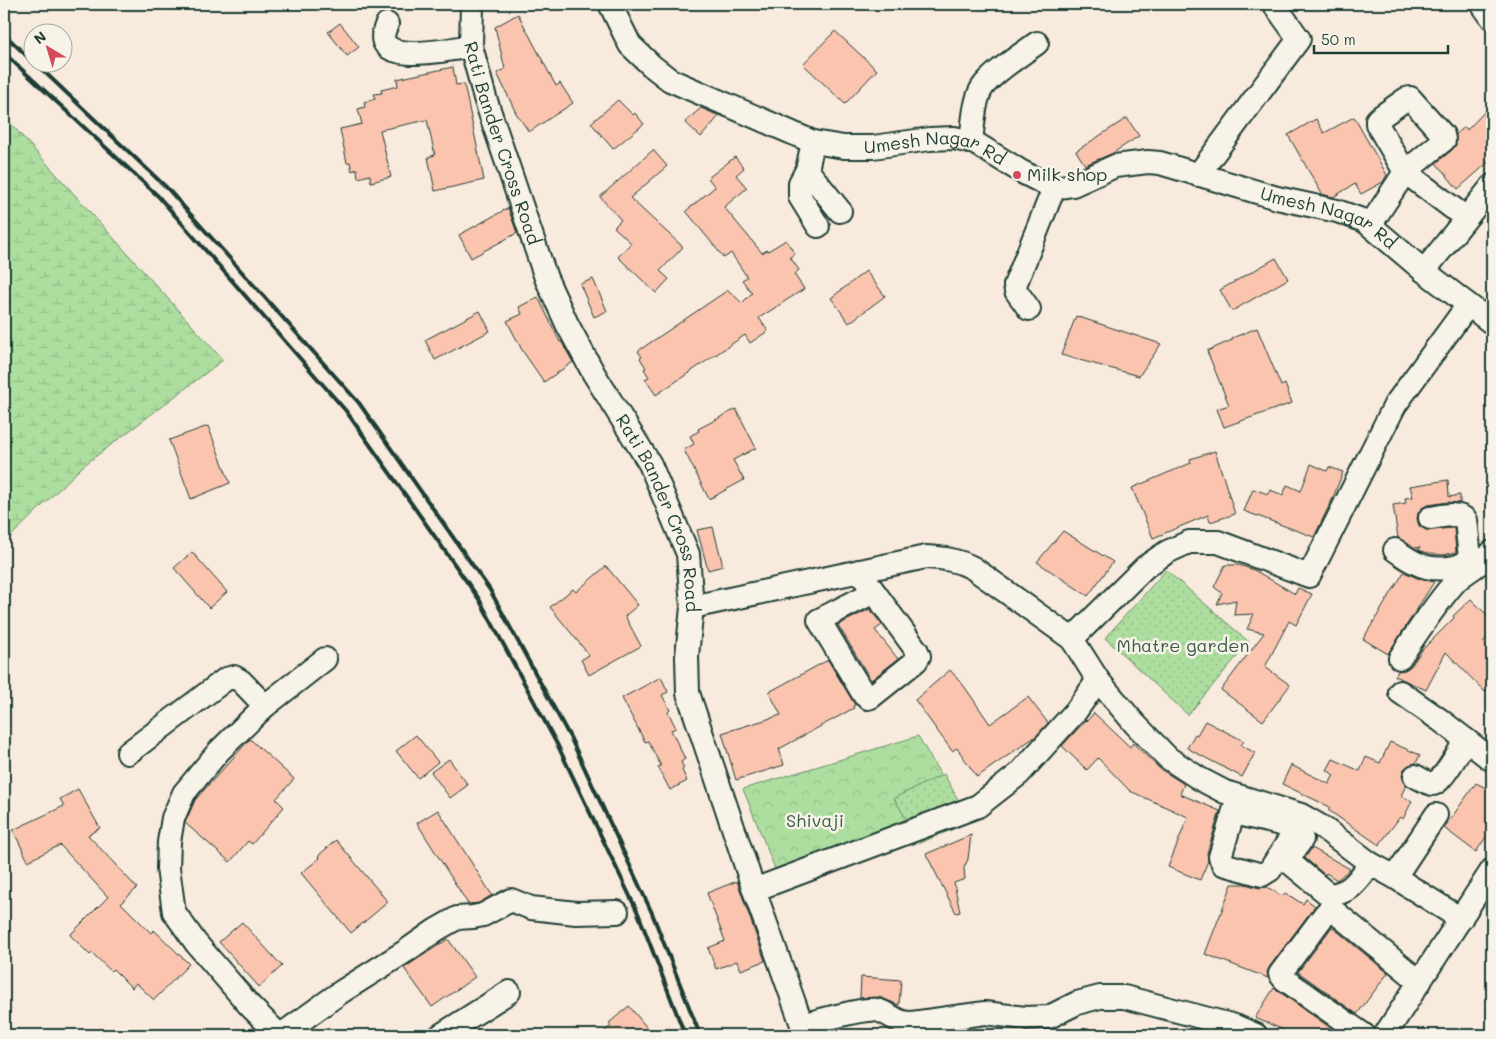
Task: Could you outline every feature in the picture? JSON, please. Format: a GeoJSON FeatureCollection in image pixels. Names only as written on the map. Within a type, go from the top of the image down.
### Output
{"type":"FeatureCollection","features":[{"type":"Feature","properties":{"kind":"street","name":"Rati Bander Cross Road"},"geometry":{"type":"LineString","coordinates":[[472,4],[471,46],[485,98],[546,278],[567,324],[594,374],[650,464],[688,554],[692,607],[687,656],[688,693],[754,890],[804,1030]]}},
{"type":"Feature","properties":{"kind":"street","name":"Umesh Nagar Rd"},"geometry":{"type":"LineString","coordinates":[[610,4],[630,45],[670,80],[813,142],[854,148],[954,138],[971,142],[1022,172],[1054,188],[1073,186],[1116,166],[1148,162],[1160,163],[1278,198],[1337,211],[1371,224],[1424,271],[1492,323]]}},
{"type":"Feature","properties":{"kind":"street"},"geometry":{"type":"LineString","coordinates":[[1198,175],[1298,39],[1274,4]]}},
{"type":"Feature","properties":{"kind":"street"},"geometry":{"type":"LineString","coordinates":[[1482,4],[1492,18]]}},
{"type":"Feature","properties":{"kind":"street"},"geometry":{"type":"LineString","coordinates":[[387,24],[382,36],[383,42],[391,49],[401,52],[422,54],[471,46]]}},
{"type":"Feature","properties":{"kind":"street"},"geometry":{"type":"LineString","coordinates":[[971,142],[977,99],[981,88],[1037,43]]}},
{"type":"Feature","properties":{"kind":"street"},"geometry":{"type":"LineString","coordinates":[[813,142],[807,170],[800,183],[800,197],[818,226]]}},
{"type":"Feature","properties":{"kind":"street"},"geometry":{"type":"LineString","coordinates":[[807,170],[840,210]]}},
{"type":"Feature","properties":{"kind":"street"},"geometry":{"type":"LineString","coordinates":[[1371,224],[1405,172],[1466,218]]}},
{"type":"Feature","properties":{"kind":"street"},"geometry":{"type":"LineString","coordinates":[[1424,271],[1492,186]]}},
{"type":"Feature","properties":{"kind":"street"},"geometry":{"type":"LineString","coordinates":[[1029,309],[1016,291],[1015,285],[1054,188]]}},
{"type":"Feature","properties":{"kind":"street"},"geometry":{"type":"LineString","coordinates":[[1072,639],[1145,567],[1167,552],[1189,542],[1218,542],[1308,576],[1395,406],[1468,305]]}},
{"type":"Feature","properties":{"kind":"street"},"geometry":{"type":"LineString","coordinates":[[1430,518],[1459,515],[1464,517],[1466,520],[1466,544],[1470,558],[1459,566],[1438,568],[1417,564],[1400,557],[1437,578],[1456,580]]}},
{"type":"Feature","properties":{"kind":"street"},"geometry":{"type":"LineString","coordinates":[[1466,544],[1492,547]]}},
{"type":"Feature","properties":{"kind":"street"},"geometry":{"type":"LineString","coordinates":[[1400,658],[1456,580],[1488,558],[1492,552]]}},
{"type":"Feature","properties":{"kind":"street"},"geometry":{"type":"LineString","coordinates":[[692,607],[926,557],[944,558],[961,562],[973,568],[1072,639],[1098,680],[1168,758],[1217,788],[1236,805],[1300,815],[1322,827],[1366,869],[1395,877],[1461,920]]}},
{"type":"Feature","properties":{"kind":"street"},"geometry":{"type":"LineString","coordinates":[[859,571],[917,651],[919,656],[879,691],[868,698],[864,695],[820,620],[874,592]]}},
{"type":"Feature","properties":{"kind":"street"},"geometry":{"type":"LineString","coordinates":[[325,659],[265,706],[219,751],[184,793],[173,818],[169,842],[168,868],[174,912],[196,943],[250,1006],[280,1035],[341,992],[457,918],[483,915],[511,900],[531,908],[576,913],[616,912]]}},
{"type":"Feature","properties":{"kind":"street"},"geometry":{"type":"LineString","coordinates":[[128,753],[226,679],[234,677],[241,681],[265,706]]}},
{"type":"Feature","properties":{"kind":"street"},"geometry":{"type":"LineString","coordinates":[[754,890],[978,806],[1019,774],[1076,711],[1098,680]]}},
{"type":"Feature","properties":{"kind":"street"},"geometry":{"type":"LineString","coordinates":[[1400,692],[1492,760]]}},
{"type":"Feature","properties":{"kind":"street"},"geometry":{"type":"LineString","coordinates":[[1415,776],[1432,784],[1436,783],[1466,740]]}},
{"type":"Feature","properties":{"kind":"street"},"geometry":{"type":"LineString","coordinates":[[1395,877],[1436,815]]}},
{"type":"Feature","properties":{"kind":"street"},"geometry":{"type":"LineString","coordinates":[[1384,1035],[1461,920],[1486,895],[1492,870]]}},
{"type":"Feature","properties":{"kind":"street"},"geometry":{"type":"LineString","coordinates":[[1364,1035],[1284,979],[1280,974],[1325,914],[1335,912],[1420,982]]}},
{"type":"Feature","properties":{"kind":"street"},"geometry":{"type":"LineString","coordinates":[[440,1035],[509,992]]}},
{"type":"Feature","properties":{"kind":"street"},"geometry":{"type":"LineString","coordinates":[[804,1030],[869,1010],[886,1013],[902,1023],[912,1024],[984,1013],[1034,1018],[1049,1017],[1077,1003],[1100,997],[1124,997],[1235,1026],[1256,1035]]}},
{"type":"Feature","properties":{"kind":"green space"},"geometry":{"type":"Polygon","coordinates":[[[4,116],[223,360],[83,466],[4,543],[4,116]]]}},
{"type":"Feature","properties":{"kind":"green space","name":"Mhatre garden"},"geometry":{"type":"Polygon","coordinates":[[[1166,570],[1249,642],[1188,715],[1105,638],[1166,570]]]}},
{"type":"Feature","properties":{"kind":"green space","name":"Shivaji"},"geometry":{"type":"Polygon","coordinates":[[[918,736],[967,820],[782,886],[743,789],[918,736]]]}},
{"type":"Feature","properties":{"kind":"green space"},"geometry":{"type":"Polygon","coordinates":[[[944,774],[970,822],[920,843],[894,798],[944,774]]]}},
{"type":"Feature","properties":{"kind":"building"},"geometry":{"type":"Polygon","coordinates":[[[518,14],[556,86],[560,83],[573,103],[529,132],[516,113],[497,73],[505,69],[495,27],[518,14]]]}},
{"type":"Feature","properties":{"kind":"building"},"geometry":{"type":"Polygon","coordinates":[[[340,23],[359,47],[347,56],[328,32],[340,23]]]}},
{"type":"Feature","properties":{"kind":"building"},"geometry":{"type":"Polygon","coordinates":[[[835,31],[877,70],[845,104],[803,64],[835,31]]]}},
{"type":"Feature","properties":{"kind":"building"},"geometry":{"type":"Polygon","coordinates":[[[453,67],[456,85],[464,84],[484,180],[435,191],[428,157],[435,155],[427,120],[380,130],[391,177],[371,182],[370,175],[358,178],[357,169],[352,171],[350,162],[347,163],[340,129],[362,124],[358,109],[365,107],[364,102],[375,99],[374,94],[382,93],[381,90],[398,86],[397,79],[453,67]]]}},
{"type":"Feature","properties":{"kind":"building"},"geometry":{"type":"Polygon","coordinates":[[[618,100],[633,115],[635,113],[644,124],[613,149],[591,123],[618,100]]]}},
{"type":"Feature","properties":{"kind":"building"},"geometry":{"type":"Polygon","coordinates":[[[1492,104],[1492,159],[1458,189],[1436,163],[1456,145],[1456,134],[1465,127],[1467,130],[1492,104]]]}},
{"type":"Feature","properties":{"kind":"building"},"geometry":{"type":"Polygon","coordinates":[[[701,108],[719,116],[701,137],[685,122],[701,108]]]}},
{"type":"Feature","properties":{"kind":"building"},"geometry":{"type":"Polygon","coordinates":[[[1354,117],[1387,175],[1383,182],[1361,194],[1355,184],[1333,197],[1322,194],[1288,135],[1316,119],[1324,133],[1354,117]]]}},
{"type":"Feature","properties":{"kind":"building"},"geometry":{"type":"Polygon","coordinates":[[[1127,118],[1139,136],[1113,153],[1085,165],[1076,151],[1127,118]]]}},
{"type":"Feature","properties":{"kind":"building"},"geometry":{"type":"Polygon","coordinates":[[[653,150],[667,166],[630,198],[683,247],[660,271],[669,279],[656,293],[618,257],[631,243],[614,227],[621,220],[600,197],[653,150]]]}},
{"type":"Feature","properties":{"kind":"building"},"geometry":{"type":"Polygon","coordinates":[[[735,157],[744,168],[736,175],[747,188],[724,207],[762,253],[786,240],[795,254],[790,257],[799,270],[794,274],[804,289],[759,318],[768,331],[750,343],[745,335],[656,395],[645,379],[649,377],[638,351],[728,290],[742,303],[752,293],[742,280],[747,277],[731,253],[724,258],[686,211],[715,187],[708,178],[735,157]]]}},
{"type":"Feature","properties":{"kind":"building"},"geometry":{"type":"Polygon","coordinates":[[[508,208],[517,233],[471,258],[459,235],[508,208]]]}},
{"type":"Feature","properties":{"kind":"building"},"geometry":{"type":"Polygon","coordinates":[[[1276,258],[1288,279],[1232,311],[1220,290],[1276,258]]]}},
{"type":"Feature","properties":{"kind":"building"},"geometry":{"type":"Polygon","coordinates":[[[866,271],[885,296],[849,323],[831,298],[866,271]]]}},
{"type":"Feature","properties":{"kind":"building"},"geometry":{"type":"Polygon","coordinates":[[[593,279],[607,311],[594,317],[580,284],[593,279]]]}},
{"type":"Feature","properties":{"kind":"building"},"geometry":{"type":"Polygon","coordinates":[[[538,297],[560,342],[573,362],[544,382],[522,350],[507,321],[522,314],[519,307],[538,297]]]}},
{"type":"Feature","properties":{"kind":"building"},"geometry":{"type":"Polygon","coordinates":[[[480,311],[490,331],[435,360],[425,340],[480,311]]]}},
{"type":"Feature","properties":{"kind":"building"},"geometry":{"type":"Polygon","coordinates":[[[1076,316],[1161,344],[1139,376],[1061,355],[1076,316]]]}},
{"type":"Feature","properties":{"kind":"building"},"geometry":{"type":"Polygon","coordinates":[[[1257,328],[1281,386],[1285,384],[1292,403],[1224,427],[1217,409],[1229,405],[1207,351],[1257,328]]]}},
{"type":"Feature","properties":{"kind":"building"},"geometry":{"type":"Polygon","coordinates":[[[736,409],[756,448],[733,460],[744,480],[709,499],[684,450],[694,444],[690,436],[699,431],[698,429],[736,409]]]}},
{"type":"Feature","properties":{"kind":"building"},"geometry":{"type":"Polygon","coordinates":[[[208,426],[230,483],[191,499],[169,440],[208,426]]]}},
{"type":"Feature","properties":{"kind":"building"},"geometry":{"type":"Polygon","coordinates":[[[1215,451],[1235,514],[1210,522],[1208,515],[1153,538],[1132,488],[1191,463],[1190,459],[1215,451]]]}},
{"type":"Feature","properties":{"kind":"building"},"geometry":{"type":"Polygon","coordinates":[[[1311,464],[1327,471],[1329,467],[1343,472],[1314,537],[1244,511],[1253,489],[1268,494],[1270,490],[1283,495],[1287,485],[1301,491],[1311,464]]]}},
{"type":"Feature","properties":{"kind":"building"},"geometry":{"type":"Polygon","coordinates":[[[1448,480],[1449,497],[1460,495],[1460,503],[1448,502],[1428,505],[1418,513],[1417,519],[1419,526],[1426,530],[1454,528],[1456,552],[1444,555],[1432,554],[1418,550],[1420,547],[1415,548],[1398,538],[1393,505],[1406,503],[1405,498],[1413,497],[1410,486],[1448,480]]]}},
{"type":"Feature","properties":{"kind":"building"},"geometry":{"type":"Polygon","coordinates":[[[713,527],[723,566],[708,570],[697,530],[713,527]]]}},
{"type":"Feature","properties":{"kind":"building"},"geometry":{"type":"Polygon","coordinates":[[[1063,531],[1113,562],[1088,596],[1037,562],[1063,531]]]}},
{"type":"Feature","properties":{"kind":"building"},"geometry":{"type":"Polygon","coordinates":[[[192,552],[227,592],[209,608],[174,568],[192,552]]]}},
{"type":"Feature","properties":{"kind":"building"},"geometry":{"type":"Polygon","coordinates":[[[1225,565],[1239,565],[1254,570],[1295,594],[1298,588],[1312,594],[1296,625],[1289,621],[1265,667],[1290,685],[1263,721],[1221,690],[1264,633],[1247,629],[1254,614],[1234,615],[1236,600],[1217,604],[1222,593],[1214,587],[1225,565]]]}},
{"type":"Feature","properties":{"kind":"building"},"geometry":{"type":"Polygon","coordinates":[[[606,566],[638,605],[625,616],[641,646],[589,675],[581,660],[589,655],[550,607],[573,589],[576,592],[606,566]]]}},
{"type":"Feature","properties":{"kind":"building"},"geometry":{"type":"Polygon","coordinates":[[[1404,572],[1417,578],[1434,582],[1388,654],[1363,639],[1404,572]]]}},
{"type":"Feature","properties":{"kind":"building"},"geometry":{"type":"Polygon","coordinates":[[[1471,599],[1492,620],[1492,633],[1483,642],[1492,652],[1492,685],[1485,692],[1446,652],[1426,690],[1395,676],[1398,671],[1405,670],[1411,666],[1422,650],[1471,599]]]}},
{"type":"Feature","properties":{"kind":"building"},"geometry":{"type":"Polygon","coordinates":[[[870,609],[882,625],[875,630],[898,659],[871,680],[838,625],[870,609]]]}},
{"type":"Feature","properties":{"kind":"building"},"geometry":{"type":"Polygon","coordinates":[[[828,660],[855,705],[853,706],[854,708],[779,749],[784,765],[736,780],[722,733],[781,715],[769,692],[828,660]]]}},
{"type":"Feature","properties":{"kind":"building"},"geometry":{"type":"Polygon","coordinates":[[[950,670],[964,686],[990,724],[1028,697],[1048,723],[1036,736],[977,777],[957,748],[952,751],[915,700],[950,670]]]}},
{"type":"Feature","properties":{"kind":"building"},"geometry":{"type":"Polygon","coordinates":[[[661,677],[668,692],[662,695],[670,710],[668,712],[676,728],[671,730],[685,759],[681,762],[687,781],[670,790],[658,767],[661,766],[648,741],[645,742],[622,698],[661,677]]]}},
{"type":"Feature","properties":{"kind":"building"},"geometry":{"type":"Polygon","coordinates":[[[1094,713],[1130,747],[1133,743],[1160,769],[1184,784],[1180,794],[1220,811],[1207,853],[1208,861],[1200,880],[1168,867],[1188,817],[1130,791],[1098,758],[1087,770],[1062,746],[1094,713]]]}},
{"type":"Feature","properties":{"kind":"building"},"geometry":{"type":"Polygon","coordinates":[[[1205,721],[1244,741],[1241,745],[1255,753],[1242,777],[1187,748],[1205,721]]]}},
{"type":"Feature","properties":{"kind":"building"},"geometry":{"type":"Polygon","coordinates":[[[416,735],[438,762],[418,778],[396,751],[416,735]]]}},
{"type":"Feature","properties":{"kind":"building"},"geometry":{"type":"Polygon","coordinates":[[[250,739],[294,779],[276,799],[284,807],[252,844],[248,841],[230,862],[185,823],[195,800],[250,739]]]}},
{"type":"Feature","properties":{"kind":"building"},"geometry":{"type":"Polygon","coordinates":[[[1390,742],[1420,755],[1416,763],[1404,769],[1402,776],[1406,785],[1401,796],[1412,801],[1403,819],[1400,817],[1379,845],[1328,810],[1330,807],[1282,784],[1291,765],[1329,784],[1334,775],[1327,770],[1333,759],[1360,771],[1366,757],[1380,763],[1390,742]]]}},
{"type":"Feature","properties":{"kind":"building"},"geometry":{"type":"Polygon","coordinates":[[[449,759],[468,785],[450,798],[431,772],[449,759]]]}},
{"type":"Feature","properties":{"kind":"building"},"geometry":{"type":"Polygon","coordinates":[[[1476,783],[1492,791],[1492,828],[1476,852],[1444,828],[1476,783]]]}},
{"type":"Feature","properties":{"kind":"building"},"geometry":{"type":"Polygon","coordinates":[[[78,789],[100,828],[88,835],[137,888],[121,903],[151,933],[154,930],[189,964],[154,1000],[136,983],[132,988],[113,969],[111,971],[92,953],[90,955],[70,935],[108,897],[60,845],[28,861],[13,830],[64,806],[60,799],[78,789]]]}},
{"type":"Feature","properties":{"kind":"building"},"geometry":{"type":"Polygon","coordinates":[[[438,810],[492,895],[479,903],[468,904],[417,823],[438,810]]]}},
{"type":"Feature","properties":{"kind":"building"},"geometry":{"type":"Polygon","coordinates":[[[971,835],[968,859],[964,868],[965,879],[954,883],[960,912],[956,913],[926,854],[971,835]]]}},
{"type":"Feature","properties":{"kind":"building"},"geometry":{"type":"Polygon","coordinates":[[[336,840],[388,902],[351,933],[301,873],[320,858],[318,856],[336,840]]]}},
{"type":"Feature","properties":{"kind":"building"},"geometry":{"type":"Polygon","coordinates":[[[1312,848],[1350,869],[1337,880],[1326,873],[1325,875],[1305,858],[1312,848]]]}},
{"type":"Feature","properties":{"kind":"building"},"geometry":{"type":"Polygon","coordinates":[[[737,881],[765,961],[741,970],[737,961],[716,969],[708,948],[725,941],[707,893],[737,881]]]}},
{"type":"Feature","properties":{"kind":"building"},"geometry":{"type":"Polygon","coordinates":[[[1232,884],[1245,884],[1259,888],[1267,887],[1282,896],[1285,893],[1303,904],[1306,899],[1315,906],[1270,966],[1267,972],[1268,978],[1205,954],[1232,884]]]}},
{"type":"Feature","properties":{"kind":"building"},"geometry":{"type":"Polygon","coordinates":[[[242,922],[282,966],[259,987],[219,942],[242,922]]]}},
{"type":"Feature","properties":{"kind":"building"},"geometry":{"type":"Polygon","coordinates":[[[1332,927],[1388,973],[1357,1014],[1298,972],[1332,927]]]}},
{"type":"Feature","properties":{"kind":"building"},"geometry":{"type":"Polygon","coordinates":[[[448,939],[475,977],[432,1007],[404,968],[448,939]]]}},
{"type":"Feature","properties":{"kind":"building"},"geometry":{"type":"Polygon","coordinates":[[[861,977],[901,980],[899,1005],[879,997],[860,998],[861,977]]]}},
{"type":"Feature","properties":{"kind":"building"},"geometry":{"type":"Polygon","coordinates":[[[1274,988],[1340,1035],[1296,1035],[1255,1018],[1274,988]]]}},
{"type":"Feature","properties":{"kind":"building"},"geometry":{"type":"Polygon","coordinates":[[[629,1006],[653,1035],[600,1035],[611,1026],[609,1023],[629,1006]]]}},
{"type":"Feature","properties":{"kind":"railway"},"geometry":{"type":"LineString","coordinates":[[4,34],[22,51]]}},
{"type":"Feature","properties":{"kind":"railway"},"geometry":{"type":"LineString","coordinates":[[4,53],[158,196],[346,411],[479,599],[558,746],[638,913],[685,1035]]}},
{"type":"Feature","properties":{"kind":"railway"},"geometry":{"type":"LineString","coordinates":[[45,72],[167,188],[359,403],[490,590],[571,739],[652,913],[700,1035]]}},
{"type":"Feature","properties":{"kind":"place","name":"Milk shop"},"geometry":{"type":"Point","coordinates":[1017,175]}}]}
